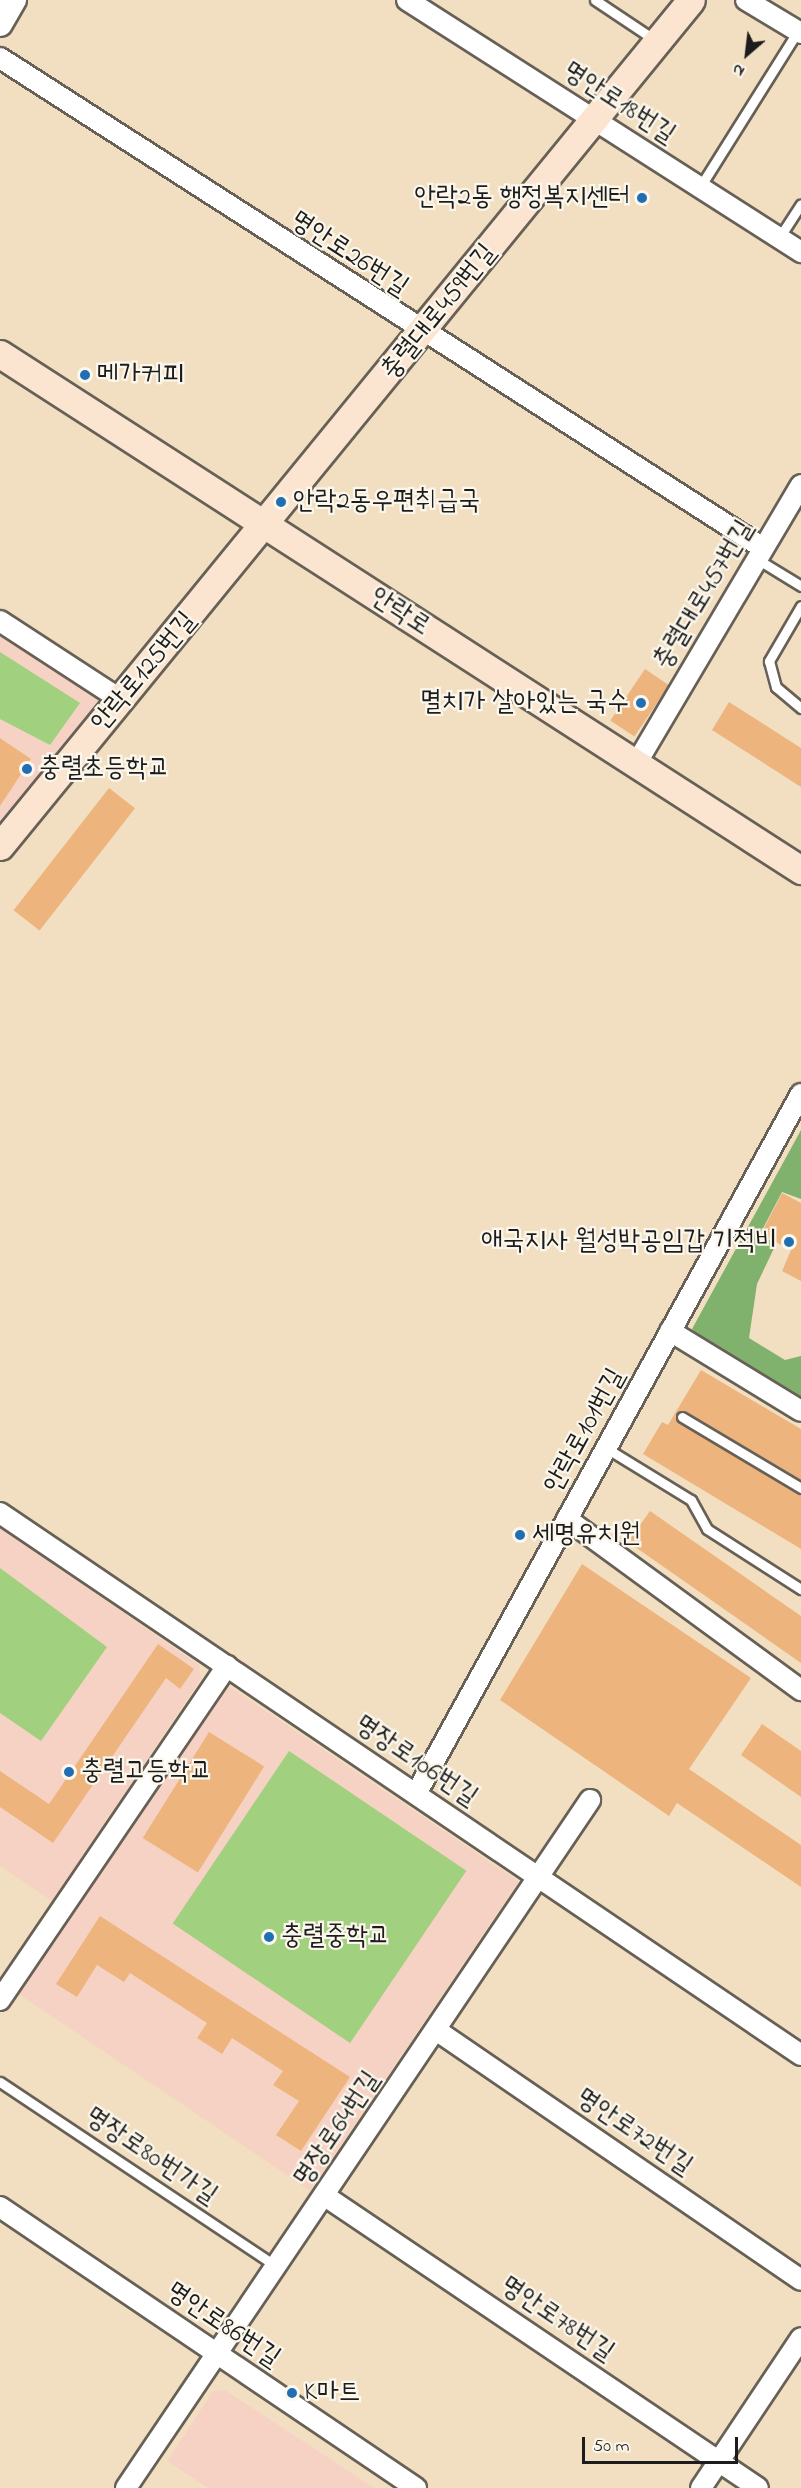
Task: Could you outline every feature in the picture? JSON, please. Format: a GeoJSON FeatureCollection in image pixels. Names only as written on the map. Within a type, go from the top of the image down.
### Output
{"type":"FeatureCollection","features":[{"type":"Feature","properties":{"kind":"main road","name":"충렬대로459번길"},"geometry":{"type":"LineString","coordinates":[[266,525],[691,0]]}},
{"type":"Feature","properties":{"kind":"main road","name":"안락로"},"geometry":{"type":"LineString","coordinates":[[0,354],[801,870]]}},
{"type":"Feature","properties":{"kind":"main road","name":"안락로125번길"},"geometry":{"type":"LineString","coordinates":[[0,846],[266,525]]}},
{"type":"Feature","properties":{"kind":"street"},"geometry":{"type":"LineString","coordinates":[[0,24],[14,0]]}},
{"type":"Feature","properties":{"kind":"street","name":"명안로18번길"},"geometry":{"type":"LineString","coordinates":[[407,0],[801,252]]}},
{"type":"Feature","properties":{"kind":"street"},"geometry":{"type":"LineString","coordinates":[[747,0],[799,32]]}},
{"type":"Feature","properties":{"kind":"street","name":"명안로26번길"},"geometry":{"type":"LineString","coordinates":[[0,58],[760,554]]}},
{"type":"Feature","properties":{"kind":"street","name":"충렬대로457번길"},"geometry":{"type":"LineString","coordinates":[[636,764],[801,485]]}},
{"type":"Feature","properties":{"kind":"street"},"geometry":{"type":"LineString","coordinates":[[0,621],[121,700]]}},
{"type":"Feature","properties":{"kind":"street","name":"안락로101번길"},"geometry":{"type":"LineString","coordinates":[[416,1794],[801,1094]]}},
{"type":"Feature","properties":{"kind":"street"},"geometry":{"type":"LineString","coordinates":[[670,1331],[801,1411]]}},
{"type":"Feature","properties":{"kind":"street","name":"명장로106번길"},"geometry":{"type":"LineString","coordinates":[[0,1513],[801,2055]]}},
{"type":"Feature","properties":{"kind":"street"},"geometry":{"type":"LineString","coordinates":[[567,1519],[801,1690]]}},
{"type":"Feature","properties":{"kind":"street"},"geometry":{"type":"LineString","coordinates":[[0,2000],[227,1666]]}},
{"type":"Feature","properties":{"kind":"street","name":"명장로64번길"},"geometry":{"type":"LineString","coordinates":[[126,2488],[590,1800]]}},
{"type":"Feature","properties":{"kind":"street","name":"명안로72번길"},"geometry":{"type":"LineString","coordinates":[[436,2030],[801,2280]]}},
{"type":"Feature","properties":{"kind":"street","name":"명안로78번길"},"geometry":{"type":"LineString","coordinates":[[325,2196],[758,2488]]}},
{"type":"Feature","properties":{"kind":"street","name":"명안로86번길"},"geometry":{"type":"LineString","coordinates":[[0,2207],[416,2488]]}},
{"type":"Feature","properties":{"kind":"street"},"geometry":{"type":"LineString","coordinates":[[701,2488],[801,2338]]}},
{"type":"Feature","properties":{"kind":"lane"},"geometry":{"type":"LineString","coordinates":[[595,0],[657,42]]}},
{"type":"Feature","properties":{"kind":"lane"},"geometry":{"type":"LineString","coordinates":[[700,187],[799,32]]}},
{"type":"Feature","properties":{"kind":"lane"},"geometry":{"type":"LineString","coordinates":[[779,238],[801,204]]}},
{"type":"Feature","properties":{"kind":"lane"},"geometry":{"type":"LineString","coordinates":[[760,554],[801,586]]}},
{"type":"Feature","properties":{"kind":"lane"},"geometry":{"type":"LineString","coordinates":[[801,606],[769,661],[776,687],[801,708]]}},
{"type":"Feature","properties":{"kind":"lane"},"geometry":{"type":"LineString","coordinates":[[682,1417],[801,1488]]}},
{"type":"Feature","properties":{"kind":"lane"},"geometry":{"type":"LineString","coordinates":[[606,1448],[691,1500],[706,1529],[801,1589]]}},
{"type":"Feature","properties":{"kind":"lane","name":"명장로80번가길"},"geometry":{"type":"LineString","coordinates":[[0,2082],[277,2267]]}},
{"type":"Feature","properties":{"kind":"shaded area","name":"충렬초등학교"},"geometry":{"type":"Polygon","coordinates":[[[0,633],[108,704],[0,833],[0,633]]]}},
{"type":"Feature","properties":{"kind":"shaded area","name":"충렬고등학교"},"geometry":{"type":"Polygon","coordinates":[[[0,1528],[199,1665],[201,1679],[52,1901],[0,1866],[0,1528]]]}},
{"type":"Feature","properties":{"kind":"shaded area","name":"충렬중학교"},"geometry":{"type":"Polygon","coordinates":[[[226,1684],[519,1881],[310,2191],[17,1993],[226,1684]]]}},
{"type":"Feature","properties":{"kind":"shaded area"},"geometry":{"type":"Polygon","coordinates":[[[225,2390],[374,2488],[208,2488],[167,2461],[213,2391],[225,2390]]]}},
{"type":"Feature","properties":{"kind":"green space"},"geometry":{"type":"Polygon","coordinates":[[[0,652],[80,703],[50,745],[0,719],[0,652]]]}},
{"type":"Feature","properties":{"kind":"green space"},"geometry":{"type":"Polygon","coordinates":[[[801,1130],[801,1199],[782,1192],[760,1234],[776,1244],[757,1284],[749,1338],[785,1360],[801,1356],[801,1405],[709,1347],[692,1329],[801,1130]]]}},
{"type":"Feature","properties":{"kind":"green space"},"geometry":{"type":"Polygon","coordinates":[[[0,1568],[107,1647],[41,1741],[0,1713],[0,1568]]]}},
{"type":"Feature","properties":{"kind":"green space"},"geometry":{"type":"Polygon","coordinates":[[[289,1751],[466,1871],[350,2043],[173,1923],[289,1751]]]}},
{"type":"Feature","properties":{"kind":"building","name":"멸치가 살아있는 국수"},"geometry":{"type":"Polygon","coordinates":[[[645,669],[669,685],[634,737],[610,720],[645,669]]]}},
{"type":"Feature","properties":{"kind":"building"},"geometry":{"type":"Polygon","coordinates":[[[729,702],[801,748],[801,787],[712,730],[729,702]]]}},
{"type":"Feature","properties":{"kind":"building"},"geometry":{"type":"Polygon","coordinates":[[[0,738],[31,759],[0,806],[0,738]]]}},
{"type":"Feature","properties":{"kind":"building"},"geometry":{"type":"Polygon","coordinates":[[[109,788],[135,808],[40,930],[14,910],[109,788]]]}},
{"type":"Feature","properties":{"kind":"building","name":"애국지사 월성박공임갑 기적비"},"geometry":{"type":"Polygon","coordinates":[[[782,1193],[801,1203],[801,1281],[782,1271],[791,1250],[761,1234],[782,1193]]]}},
{"type":"Feature","properties":{"kind":"building"},"geometry":{"type":"Polygon","coordinates":[[[701,1370],[801,1429],[801,1480],[685,1411],[675,1416],[801,1495],[801,1549],[643,1454],[662,1422],[668,1425],[701,1370]]]}},
{"type":"Feature","properties":{"kind":"building"},"geometry":{"type":"Polygon","coordinates":[[[650,1511],[801,1616],[801,1663],[628,1542],[650,1511]]]}},
{"type":"Feature","properties":{"kind":"building"},"geometry":{"type":"Polygon","coordinates":[[[582,1564],[751,1678],[689,1769],[801,1845],[801,1887],[677,1803],[669,1816],[500,1700],[582,1564]]]}},
{"type":"Feature","properties":{"kind":"building"},"geometry":{"type":"Polygon","coordinates":[[[158,1644],[194,1669],[180,1689],[166,1678],[53,1843],[0,1807],[0,1771],[49,1804],[158,1644]]]}},
{"type":"Feature","properties":{"kind":"building"},"geometry":{"type":"Polygon","coordinates":[[[762,1724],[801,1751],[801,1797],[741,1755],[762,1724]]]}},
{"type":"Feature","properties":{"kind":"building"},"geometry":{"type":"Polygon","coordinates":[[[209,1732],[264,1766],[198,1872],[143,1838],[209,1732]]]}},
{"type":"Feature","properties":{"kind":"building"},"geometry":{"type":"Polygon","coordinates":[[[100,1916],[350,2077],[301,2151],[276,2135],[299,2101],[273,2085],[283,2071],[232,2038],[222,2054],[197,2038],[207,2023],[130,1973],[124,1982],[97,1965],[77,1997],[56,1984],[100,1916]]]}},
{"type":"Feature","properties":{"kind":"place","name":"안락2동 행정복지센터"},"geometry":{"type":"Point","coordinates":[642,198]}},
{"type":"Feature","properties":{"kind":"place","name":"메가커피"},"geometry":{"type":"Point","coordinates":[85,375]}},
{"type":"Feature","properties":{"kind":"place","name":"안락2동우편취급국"},"geometry":{"type":"Point","coordinates":[281,502]}},
{"type":"Feature","properties":{"kind":"place","name":"멸치가 살아있는 국수"},"geometry":{"type":"Point","coordinates":[641,703]}},
{"type":"Feature","properties":{"kind":"place","name":"충렬초등학교"},"geometry":{"type":"Point","coordinates":[27,769]}},
{"type":"Feature","properties":{"kind":"place","name":"애국지사 월성박공임갑 기적비"},"geometry":{"type":"Point","coordinates":[789,1242]}},
{"type":"Feature","properties":{"kind":"place","name":"세명유치원"},"geometry":{"type":"Point","coordinates":[520,1535]}},
{"type":"Feature","properties":{"kind":"place","name":"충렬고등학교"},"geometry":{"type":"Point","coordinates":[69,1772]}},
{"type":"Feature","properties":{"kind":"place","name":"충렬중학교"},"geometry":{"type":"Point","coordinates":[269,1937]}},
{"type":"Feature","properties":{"kind":"place","name":"K마트"},"geometry":{"type":"Point","coordinates":[292,2393]}}]}
